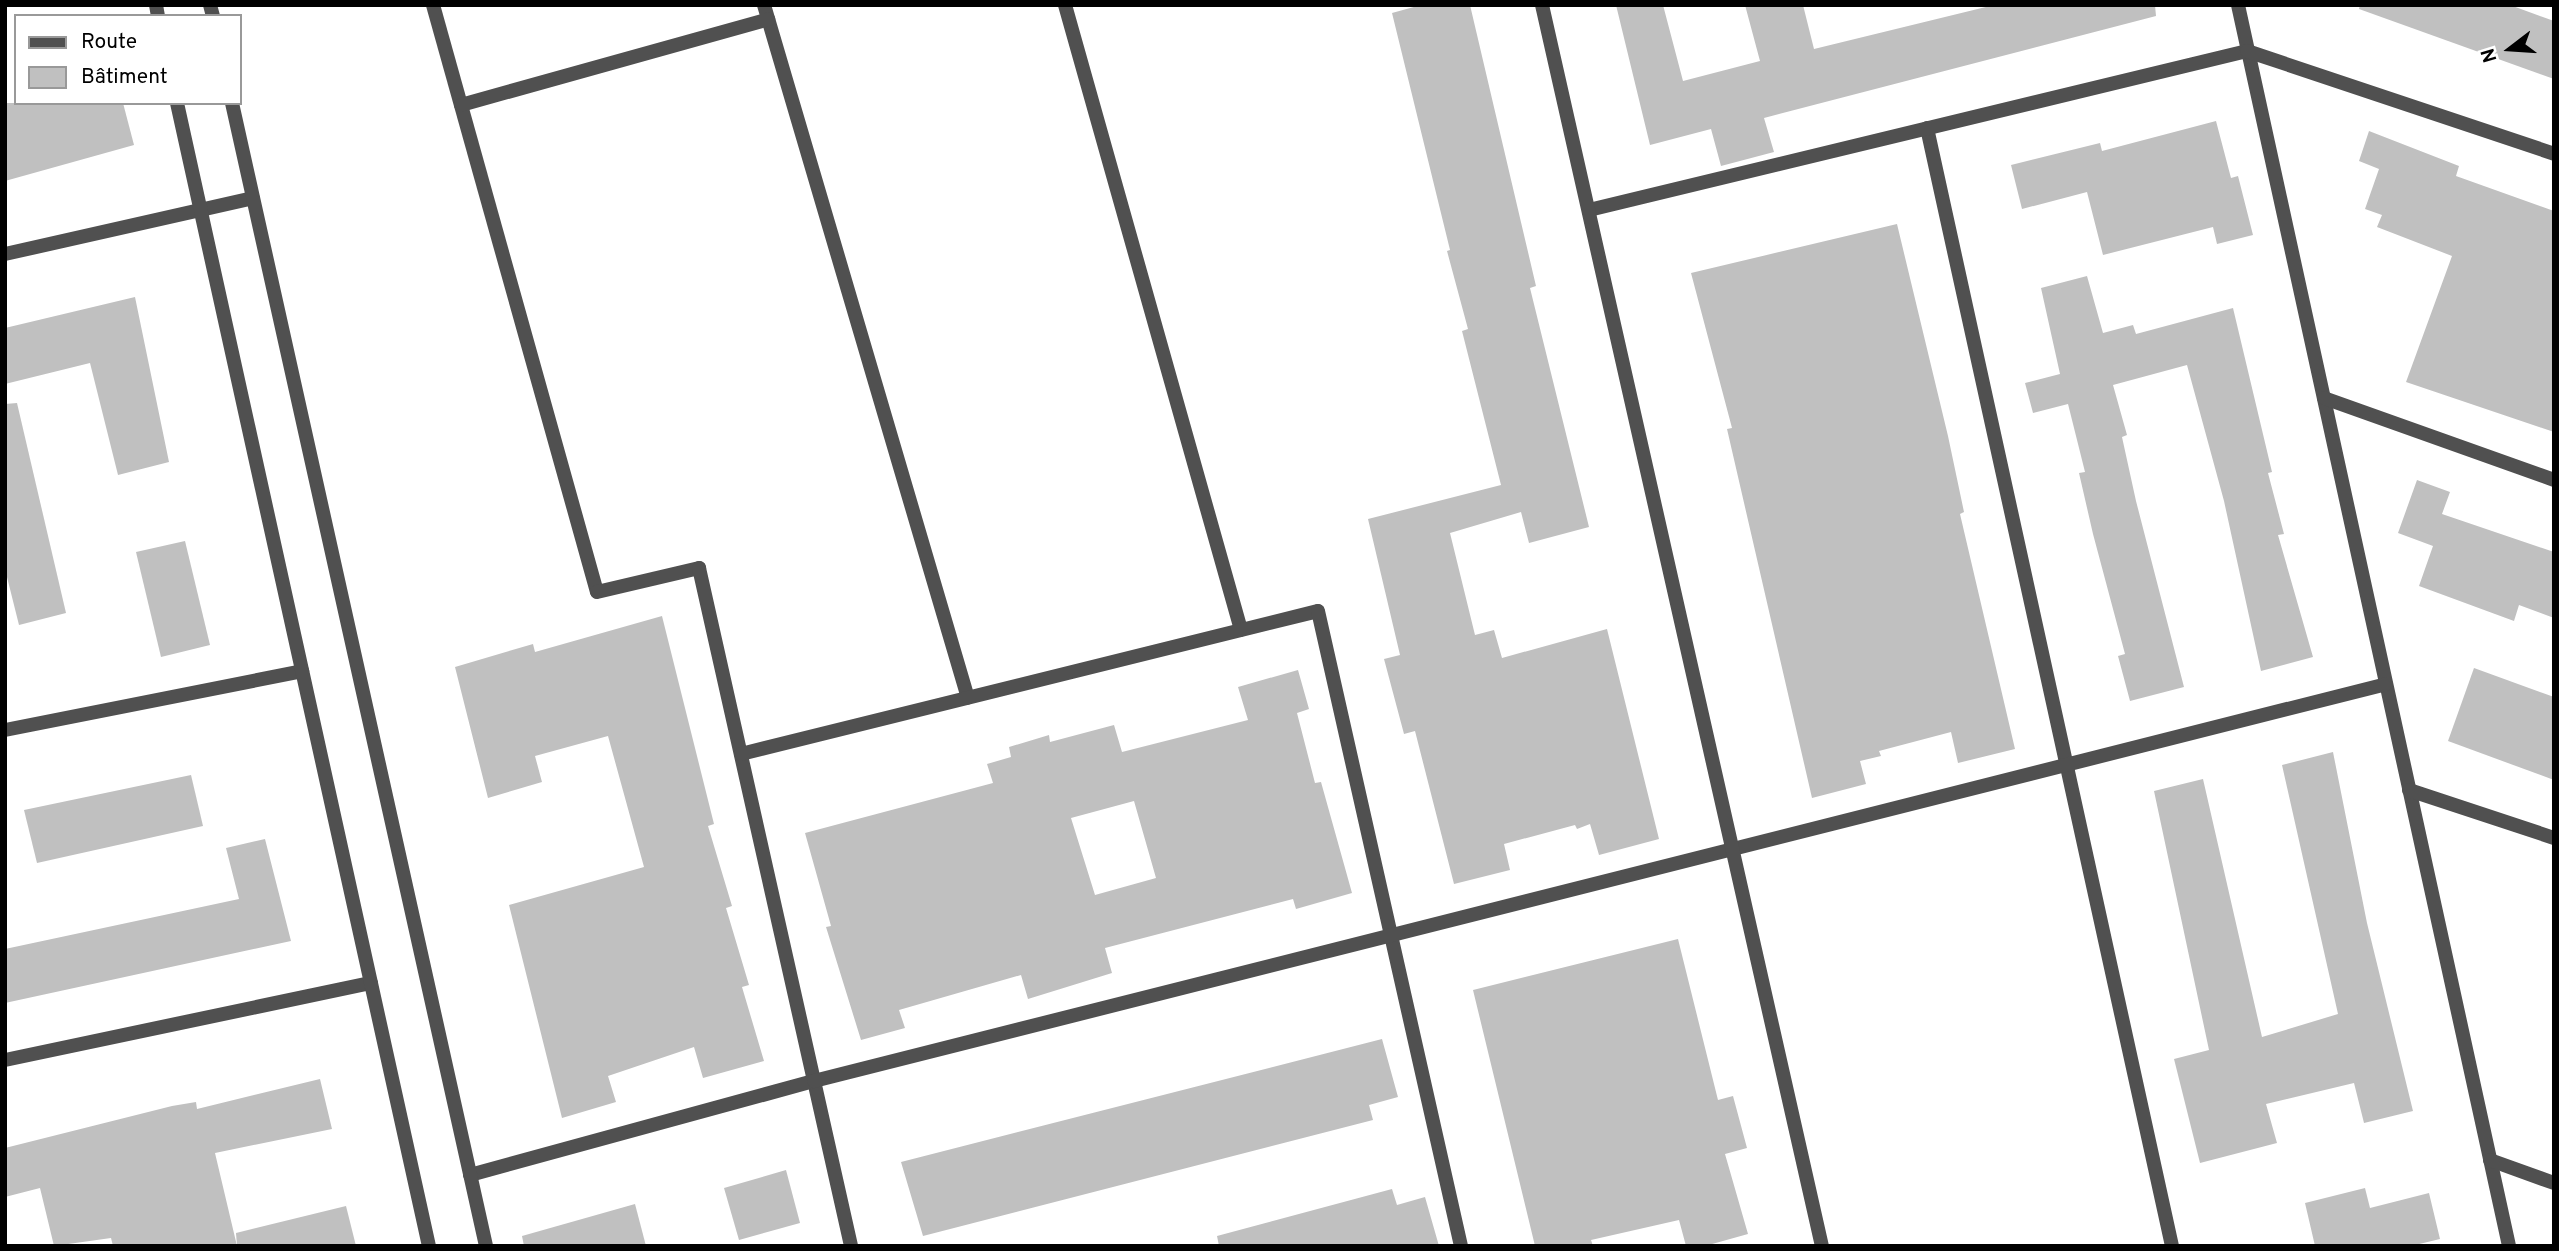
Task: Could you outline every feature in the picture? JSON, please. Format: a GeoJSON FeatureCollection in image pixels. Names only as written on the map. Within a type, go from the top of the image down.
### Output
{"type":"FeatureCollection","features":[{"type":"Feature","properties":{"kind":"street"},"geometry":{"type":"LineString","coordinates":[[433,5],[597,592],[699,568],[851,1246]]}},
{"type":"Feature","properties":{"kind":"street"},"geometry":{"type":"LineString","coordinates":[[1065,5],[1241,630]]}},
{"type":"Feature","properties":{"kind":"street"},"geometry":{"type":"LineString","coordinates":[[1542,5],[1822,1246]]}},
{"type":"Feature","properties":{"kind":"street"},"geometry":{"type":"LineString","coordinates":[[2238,5],[2509,1246]]}},
{"type":"Feature","properties":{"kind":"street"},"geometry":{"type":"LineString","coordinates":[[461,105],[766,12],[968,698]]}},
{"type":"Feature","properties":{"kind":"street"},"geometry":{"type":"LineString","coordinates":[[1589,211],[2248,51],[2554,154]]}},
{"type":"Feature","properties":{"kind":"street"},"geometry":{"type":"LineString","coordinates":[[177,105],[429,1246]]}},
{"type":"Feature","properties":{"kind":"street"},"geometry":{"type":"LineString","coordinates":[[232,105],[486,1246]]}},
{"type":"Feature","properties":{"kind":"street"},"geometry":{"type":"LineString","coordinates":[[1927,128],[2172,1246]]}},
{"type":"Feature","properties":{"kind":"street"},"geometry":{"type":"LineString","coordinates":[[5,254],[253,198]]}},
{"type":"Feature","properties":{"kind":"street"},"geometry":{"type":"LineString","coordinates":[[2323,398],[2554,480]]}},
{"type":"Feature","properties":{"kind":"street"},"geometry":{"type":"LineString","coordinates":[[741,754],[1318,611],[1461,1246]]}},
{"type":"Feature","properties":{"kind":"street"},"geometry":{"type":"LineString","coordinates":[[5,730],[302,671]]}},
{"type":"Feature","properties":{"kind":"street"},"geometry":{"type":"LineString","coordinates":[[470,1175],[814,1081],[2386,684]]}},
{"type":"Feature","properties":{"kind":"street"},"geometry":{"type":"LineString","coordinates":[[2409,790],[2554,838]]}},
{"type":"Feature","properties":{"kind":"street"},"geometry":{"type":"LineString","coordinates":[[5,1060],[371,984]]}},
{"type":"Feature","properties":{"kind":"street"},"geometry":{"type":"LineString","coordinates":[[2490,1160],[2554,1183]]}},
{"type":"Feature","properties":{"kind":"building"},"geometry":{"type":"Polygon","coordinates":[[[1421,5],[1470,5],[1536,286],[1530,288],[1589,527],[1529,543],[1521,512],[1450,533],[1475,635],[1494,630],[1502,658],[1607,629],[1659,839],[1599,855],[1590,824],[1577,829],[1575,825],[1504,844],[1510,870],[1454,884],[1415,731],[1404,734],[1384,659],[1400,655],[1368,519],[1501,485],[1462,331],[1468,329],[1447,251],[1450,250],[1392,13],[1421,5]]]}},
{"type":"Feature","properties":{"kind":"building"},"geometry":{"type":"Polygon","coordinates":[[[1616,5],[1663,5],[1683,81],[1760,61],[1745,5],[1803,5],[1814,49],[1994,5],[2155,5],[2156,16],[1764,118],[1774,152],[1721,166],[1711,129],[1650,145],[1616,5]]]}},
{"type":"Feature","properties":{"kind":"building"},"geometry":{"type":"Polygon","coordinates":[[[2360,5],[2510,5],[2554,21],[2554,79],[2359,9],[2360,5]]]}},
{"type":"Feature","properties":{"kind":"building"},"geometry":{"type":"Polygon","coordinates":[[[5,103],[124,105],[134,145],[5,181],[5,103]]]}},
{"type":"Feature","properties":{"kind":"building"},"geometry":{"type":"Polygon","coordinates":[[[2216,121],[2231,178],[2238,176],[2253,235],[2217,244],[2213,227],[2103,255],[2087,192],[2022,209],[2011,165],[2100,143],[2102,151],[2216,121]]]}},
{"type":"Feature","properties":{"kind":"building"},"geometry":{"type":"Polygon","coordinates":[[[2369,131],[2459,166],[2456,176],[2554,211],[2554,432],[2406,382],[2452,256],[2377,227],[2382,215],[2365,209],[2379,169],[2359,161],[2369,131]]]}},
{"type":"Feature","properties":{"kind":"building"},"geometry":{"type":"Polygon","coordinates":[[[1897,224],[1948,436],[1964,512],[1960,514],[2015,749],[1958,763],[1951,732],[1879,751],[1881,756],[1860,761],[1866,784],[1812,798],[1727,429],[1732,428],[1691,273],[1897,224]]]}},
{"type":"Feature","properties":{"kind":"building"},"geometry":{"type":"Polygon","coordinates":[[[2087,276],[2103,333],[2133,325],[2136,334],[2233,308],[2272,472],[2268,473],[2284,534],[2278,535],[2313,657],[2261,671],[2224,501],[2187,365],[2113,385],[2127,435],[2122,437],[2136,501],[2184,687],[2130,701],[2118,656],[2125,654],[2079,473],[2085,472],[2068,404],[2033,413],[2025,383],[2060,374],[2041,288],[2087,276]]]}},
{"type":"Feature","properties":{"kind":"building"},"geometry":{"type":"Polygon","coordinates":[[[135,297],[169,462],[118,475],[90,363],[5,384],[5,328],[135,297]]]}},
{"type":"Feature","properties":{"kind":"building"},"geometry":{"type":"Polygon","coordinates":[[[17,403],[66,613],[19,625],[5,569],[5,404],[17,403]]]}},
{"type":"Feature","properties":{"kind":"building"},"geometry":{"type":"Polygon","coordinates":[[[2417,480],[2450,492],[2442,514],[2554,552],[2554,618],[2519,605],[2514,621],[2419,586],[2433,546],[2398,533],[2417,480]]]}},
{"type":"Feature","properties":{"kind":"building"},"geometry":{"type":"Polygon","coordinates":[[[185,541],[210,645],[161,657],[136,552],[185,541]]]}},
{"type":"Feature","properties":{"kind":"building"},"geometry":{"type":"Polygon","coordinates":[[[662,616],[714,824],[708,826],[732,906],[726,908],[749,985],[742,987],[764,1061],[703,1078],[694,1047],[608,1076],[616,1102],[562,1118],[509,905],[644,867],[608,736],[535,756],[542,782],[488,798],[455,667],[533,644],[535,652],[662,616]]]}},
{"type":"Feature","properties":{"kind":"building"},"geometry":{"type":"Polygon","coordinates":[[[2474,668],[2554,697],[2554,780],[2448,741],[2474,668]]]}},
{"type":"Feature","properties":{"kind":"building"},"geometry":{"type":"Polygon","coordinates":[[[1298,670],[1309,709],[1297,713],[1315,783],[1321,782],[1352,893],[1296,909],[1293,899],[1105,948],[1112,973],[1028,999],[1021,975],[899,1010],[905,1028],[861,1040],[826,927],[831,926],[805,833],[993,783],[987,764],[1011,757],[1009,747],[1049,735],[1050,742],[1114,725],[1122,752],[1248,720],[1238,687],[1298,670]],[[1134,801],[1071,818],[1095,895],[1156,878],[1134,801]]]}},
{"type":"Feature","properties":{"kind":"building"},"geometry":{"type":"Polygon","coordinates":[[[2333,752],[2367,923],[2413,1111],[2364,1123],[2354,1083],[2266,1104],[2277,1143],[2200,1163],[2174,1059],[2209,1050],[2154,791],[2203,779],[2262,1037],[2338,1014],[2282,765],[2333,752]]]}},
{"type":"Feature","properties":{"kind":"building"},"geometry":{"type":"Polygon","coordinates":[[[191,775],[203,826],[37,863],[24,810],[191,775]]]}},
{"type":"Feature","properties":{"kind":"building"},"geometry":{"type":"Polygon","coordinates":[[[265,839],[291,941],[5,1003],[5,949],[239,899],[226,848],[265,839]]]}},
{"type":"Feature","properties":{"kind":"building"},"geometry":{"type":"Polygon","coordinates":[[[1678,939],[1718,1100],[1733,1096],[1747,1148],[1725,1154],[1748,1234],[1705,1246],[1686,1246],[1679,1220],[1591,1240],[1593,1246],[1535,1246],[1473,990],[1678,939]]]}},
{"type":"Feature","properties":{"kind":"building"},"geometry":{"type":"Polygon","coordinates":[[[1382,1039],[1398,1097],[1369,1105],[1373,1120],[923,1236],[901,1162],[1382,1039]]]}},
{"type":"Feature","properties":{"kind":"building"},"geometry":{"type":"Polygon","coordinates":[[[320,1079],[332,1129],[215,1153],[237,1246],[113,1246],[111,1238],[54,1246],[40,1188],[5,1197],[5,1148],[172,1106],[196,1102],[197,1109],[320,1079]]]}},
{"type":"Feature","properties":{"kind":"building"},"geometry":{"type":"Polygon","coordinates":[[[786,1170],[800,1223],[739,1240],[724,1188],[786,1170]]]}},
{"type":"Feature","properties":{"kind":"building"},"geometry":{"type":"Polygon","coordinates":[[[2365,1188],[2370,1208],[2429,1193],[2440,1239],[2411,1246],[2315,1246],[2305,1203],[2365,1188]]]}},
{"type":"Feature","properties":{"kind":"building"},"geometry":{"type":"Polygon","coordinates":[[[1392,1189],[1397,1205],[1425,1197],[1439,1246],[1219,1246],[1217,1236],[1392,1189]]]}},
{"type":"Feature","properties":{"kind":"building"},"geometry":{"type":"Polygon","coordinates":[[[635,1204],[646,1246],[524,1246],[522,1236],[635,1204]]]}},
{"type":"Feature","properties":{"kind":"building"},"geometry":{"type":"Polygon","coordinates":[[[346,1206],[356,1246],[237,1246],[236,1233],[346,1206]]]}}]}
